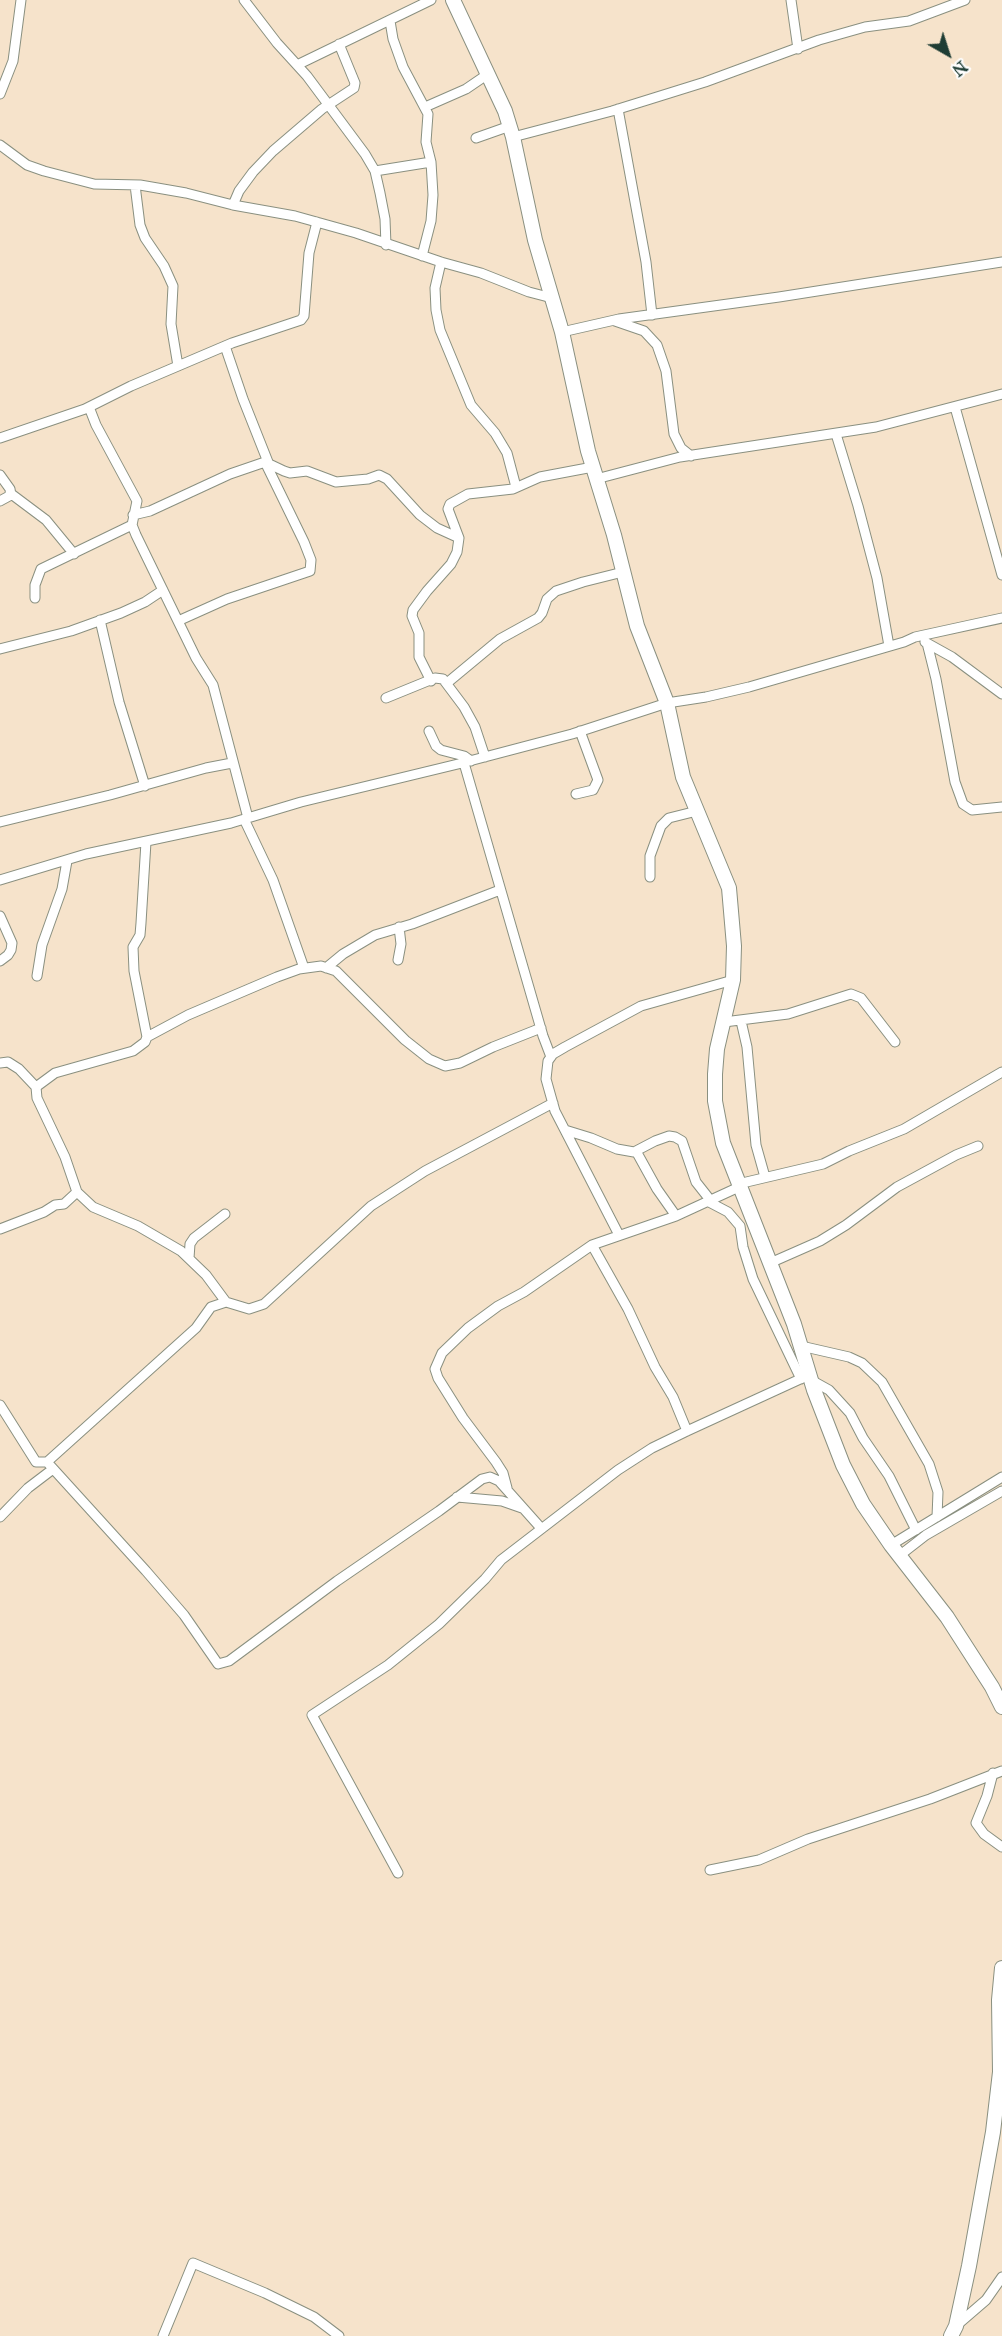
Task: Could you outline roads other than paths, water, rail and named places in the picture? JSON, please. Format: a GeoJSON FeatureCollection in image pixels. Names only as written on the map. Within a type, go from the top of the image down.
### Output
{"type":"FeatureCollection","features":[{"type":"Feature","properties":{"kind":"street"},"geometry":{"type":"LineString","coordinates":[[0,94],[13,61],[21,0]]}},
{"type":"Feature","properties":{"kind":"street"},"geometry":{"type":"LineString","coordinates":[[244,0],[277,44],[328,104],[375,171],[385,219],[386,244]]}},
{"type":"Feature","properties":{"kind":"street"},"geometry":{"type":"LineString","coordinates":[[297,65],[430,0]]}},
{"type":"Feature","properties":{"kind":"street"},"geometry":{"type":"LineString","coordinates":[[453,0],[488,74],[511,131],[535,240],[562,332],[595,473],[641,638],[667,703],[683,777],[729,888],[734,946],[733,980],[717,1049],[716,1101],[723,1143],[801,1346],[807,1378]]}},
{"type":"Feature","properties":{"kind":"street"},"geometry":{"type":"LineString","coordinates":[[791,0],[798,49]]}},
{"type":"Feature","properties":{"kind":"street"},"geometry":{"type":"LineString","coordinates":[[476,138],[618,109],[865,27],[909,21],[965,0]]}},
{"type":"Feature","properties":{"kind":"street"},"geometry":{"type":"LineString","coordinates":[[390,21],[393,39],[400,58],[425,107],[428,119],[426,142],[431,162],[433,195],[431,221],[422,256]]}},
{"type":"Feature","properties":{"kind":"street"},"geometry":{"type":"LineString","coordinates":[[233,205],[252,172],[285,140],[328,104],[348,94],[354,88],[355,83],[339,44]]}},
{"type":"Feature","properties":{"kind":"street"},"geometry":{"type":"LineString","coordinates":[[425,107],[466,89],[488,74]]}},
{"type":"Feature","properties":{"kind":"street"},"geometry":{"type":"LineString","coordinates":[[618,109],[652,315]]}},
{"type":"Feature","properties":{"kind":"street"},"geometry":{"type":"LineString","coordinates":[[0,145],[27,165],[44,171],[94,184],[135,185],[186,193],[233,205],[295,216],[356,233],[552,298]]}},
{"type":"Feature","properties":{"kind":"street"},"geometry":{"type":"LineString","coordinates":[[375,171],[431,162]]}},
{"type":"Feature","properties":{"kind":"street"},"geometry":{"type":"LineString","coordinates":[[135,185],[140,225],[145,238],[164,266],[172,286],[171,324],[178,366]]}},
{"type":"Feature","properties":{"kind":"street"},"geometry":{"type":"LineString","coordinates":[[0,438],[89,407],[225,346],[303,318],[309,253],[317,222]]}},
{"type":"Feature","properties":{"kind":"street"},"geometry":{"type":"LineString","coordinates":[[441,262],[435,288],[440,330],[471,405],[495,433],[507,453],[516,487]]}},
{"type":"Feature","properties":{"kind":"street"},"geometry":{"type":"LineString","coordinates":[[562,332],[613,320],[1002,262]]}},
{"type":"Feature","properties":{"kind":"street"},"geometry":{"type":"LineString","coordinates":[[613,320],[644,331],[657,345],[666,371],[667,397],[674,434],[681,448],[691,456]]}},
{"type":"Feature","properties":{"kind":"street"},"geometry":{"type":"LineString","coordinates":[[178,621],[227,598],[310,571],[311,560],[266,462],[225,346]]}},
{"type":"Feature","properties":{"kind":"street"},"geometry":{"type":"LineString","coordinates":[[431,681],[419,657],[419,633],[412,616],[413,610],[451,564],[457,552],[459,538],[448,509],[450,504],[468,494],[516,487],[540,477],[595,473],[876,427],[1002,394]]}},
{"type":"Feature","properties":{"kind":"street"},"geometry":{"type":"LineString","coordinates":[[89,407],[137,501],[133,520],[163,590],[196,658],[213,685],[246,819],[273,880],[304,968]]}},
{"type":"Feature","properties":{"kind":"street"},"geometry":{"type":"LineString","coordinates":[[955,407],[1002,575]]}},
{"type":"Feature","properties":{"kind":"street"},"geometry":{"type":"LineString","coordinates":[[836,434],[877,578],[889,646]]}},
{"type":"Feature","properties":{"kind":"street"},"geometry":{"type":"LineString","coordinates":[[35,598],[38,573],[150,511],[230,474],[266,462],[290,473],[307,471],[336,482],[368,479],[379,475],[387,479],[420,515],[437,528],[459,538]]}},
{"type":"Feature","properties":{"kind":"street"},"geometry":{"type":"LineString","coordinates":[[0,475],[10,489],[10,493],[46,520],[74,554]]}},
{"type":"Feature","properties":{"kind":"street"},"geometry":{"type":"LineString","coordinates":[[0,501],[6,499],[10,493]]}},
{"type":"Feature","properties":{"kind":"street"},"geometry":{"type":"LineString","coordinates":[[447,683],[500,639],[538,618],[547,599],[556,591],[623,572]]}},
{"type":"Feature","properties":{"kind":"street"},"geometry":{"type":"LineString","coordinates":[[0,649],[58,635],[100,620],[145,602],[163,590]]}},
{"type":"Feature","properties":{"kind":"street"},"geometry":{"type":"LineString","coordinates":[[0,880],[86,854],[246,819],[301,802],[468,762],[580,731],[667,703],[706,698],[915,637],[1002,618]]}},
{"type":"Feature","properties":{"kind":"street"},"geometry":{"type":"LineString","coordinates":[[100,620],[119,702],[145,786]]}},
{"type":"Feature","properties":{"kind":"street"},"geometry":{"type":"LineString","coordinates":[[915,637],[952,657],[1002,694]]}},
{"type":"Feature","properties":{"kind":"street"},"geometry":{"type":"LineString","coordinates":[[927,643],[955,782],[963,804],[972,810],[1002,807]]}},
{"type":"Feature","properties":{"kind":"street"},"geometry":{"type":"LineString","coordinates":[[386,698],[440,678],[458,697],[475,727],[485,757]]}},
{"type":"Feature","properties":{"kind":"street"},"geometry":{"type":"LineString","coordinates":[[429,731],[436,746],[441,750],[464,756],[468,762],[500,890],[551,1057]]}},
{"type":"Feature","properties":{"kind":"street"},"geometry":{"type":"LineString","coordinates":[[576,794],[593,790],[598,780],[580,731]]}},
{"type":"Feature","properties":{"kind":"street"},"geometry":{"type":"LineString","coordinates":[[0,822],[145,786],[206,768],[232,764]]}},
{"type":"Feature","properties":{"kind":"street"},"geometry":{"type":"LineString","coordinates":[[650,877],[650,856],[661,826],[669,818],[697,811]]}},
{"type":"Feature","properties":{"kind":"street"},"geometry":{"type":"LineString","coordinates":[[36,1087],[55,1073],[133,1051],[145,1042],[147,1037],[134,971],[133,947],[140,935],[146,842]]}},
{"type":"Feature","properties":{"kind":"street"},"geometry":{"type":"LineString","coordinates":[[37,976],[42,945],[62,889],[67,861]]}},
{"type":"Feature","properties":{"kind":"street"},"geometry":{"type":"LineString","coordinates":[[326,968],[343,954],[375,934],[474,902],[500,890]]}},
{"type":"Feature","properties":{"kind":"street"},"geometry":{"type":"LineString","coordinates":[[0,916],[12,943],[12,950],[0,961]]}},
{"type":"Feature","properties":{"kind":"street"},"geometry":{"type":"LineString","coordinates":[[398,960],[401,944],[399,927]]}},
{"type":"Feature","properties":{"kind":"street"},"geometry":{"type":"LineString","coordinates":[[147,1037],[222,1000],[304,968],[321,966],[336,971],[405,1040],[429,1059],[445,1066],[460,1063],[541,1028]]}},
{"type":"Feature","properties":{"kind":"street"},"geometry":{"type":"LineString","coordinates":[[619,1235],[553,1104],[546,1069],[551,1057],[596,1029],[641,1006],[733,980]]}},
{"type":"Feature","properties":{"kind":"street"},"geometry":{"type":"LineString","coordinates":[[724,1022],[788,1014],[851,994],[861,998],[895,1042]]}},
{"type":"Feature","properties":{"kind":"street"},"geometry":{"type":"LineString","coordinates":[[741,1021],[747,1047],[756,1145],[765,1177]]}},
{"type":"Feature","properties":{"kind":"street"},"geometry":{"type":"LineString","coordinates":[[0,1063],[8,1062],[20,1069],[36,1087],[37,1098],[65,1157],[77,1192],[93,1207],[138,1226],[189,1258],[206,1275],[226,1302]]}},
{"type":"Feature","properties":{"kind":"street"},"geometry":{"type":"LineString","coordinates":[[507,1490],[506,1480],[496,1462],[463,1418],[438,1378],[435,1369],[442,1353],[468,1328],[592,1245],[676,1216],[739,1185],[823,1164],[849,1151],[904,1130],[1002,1072]]}},
{"type":"Feature","properties":{"kind":"street"},"geometry":{"type":"LineString","coordinates":[[0,1517],[50,1466],[196,1329],[211,1307],[226,1302],[249,1309],[264,1304],[371,1206],[425,1171],[553,1104]]}},
{"type":"Feature","properties":{"kind":"street"},"geometry":{"type":"LineString","coordinates":[[565,1130],[617,1149],[636,1151],[669,1136],[679,1139],[696,1182],[710,1201],[728,1212],[740,1226],[743,1247],[753,1279],[807,1378],[843,1465],[863,1504],[895,1551],[997,1684],[1002,1707]]}},
{"type":"Feature","properties":{"kind":"street"},"geometry":{"type":"LineString","coordinates":[[770,1263],[820,1241],[846,1225],[897,1187],[956,1155],[978,1146]]}},
{"type":"Feature","properties":{"kind":"street"},"geometry":{"type":"LineString","coordinates":[[636,1151],[657,1189],[676,1216]]}},
{"type":"Feature","properties":{"kind":"street"},"geometry":{"type":"LineString","coordinates":[[0,1229],[55,1205],[64,1204],[77,1192]]}},
{"type":"Feature","properties":{"kind":"street"},"geometry":{"type":"LineString","coordinates":[[189,1258],[190,1244],[194,1238],[225,1214]]}},
{"type":"Feature","properties":{"kind":"street"},"geometry":{"type":"LineString","coordinates":[[592,1245],[673,1397],[687,1431]]}},
{"type":"Feature","properties":{"kind":"street"},"geometry":{"type":"LineString","coordinates":[[801,1346],[849,1357],[862,1363],[882,1382],[932,1471],[938,1492],[937,1517]]}},
{"type":"Feature","properties":{"kind":"street"},"geometry":{"type":"LineString","coordinates":[[398,1873],[312,1715],[388,1665],[440,1624],[501,1560],[540,1527],[618,1470],[652,1448],[807,1378]]}},
{"type":"Feature","properties":{"kind":"street"},"geometry":{"type":"LineString","coordinates":[[807,1378],[829,1390],[849,1413],[889,1476],[916,1530]]}},
{"type":"Feature","properties":{"kind":"street"},"geometry":{"type":"LineString","coordinates":[[0,1405],[36,1462],[50,1466],[169,1597],[218,1664],[229,1661],[337,1581],[439,1511],[474,1483],[490,1477],[496,1478],[540,1527]]}},
{"type":"Feature","properties":{"kind":"street"},"geometry":{"type":"LineString","coordinates":[[895,1551],[916,1530],[1002,1477]]}},
{"type":"Feature","properties":{"kind":"street"},"geometry":{"type":"LineString","coordinates":[[895,1551],[1002,1491]]}},
{"type":"Feature","properties":{"kind":"street"},"geometry":{"type":"LineString","coordinates":[[457,1497],[502,1501],[524,1509]]}},
{"type":"Feature","properties":{"kind":"street"},"geometry":{"type":"LineString","coordinates":[[997,1772],[976,1823],[984,1834],[1002,1847]]}},
{"type":"Feature","properties":{"kind":"street"},"geometry":{"type":"LineString","coordinates":[[710,1870],[759,1860],[808,1839],[930,1799],[997,1772]]}},
{"type":"Feature","properties":{"kind":"street"},"geometry":{"type":"LineString","coordinates":[[954,2331],[969,2266],[993,2132],[1000,2072],[999,2000],[1002,1968]]}},
{"type":"Feature","properties":{"kind":"street"},"geometry":{"type":"LineString","coordinates":[[163,2336],[193,2263],[265,2293],[314,2317],[339,2336]]}},
{"type":"Feature","properties":{"kind":"street"},"geometry":{"type":"LineString","coordinates":[[954,2331],[986,2300],[1002,2277]]}}]}
